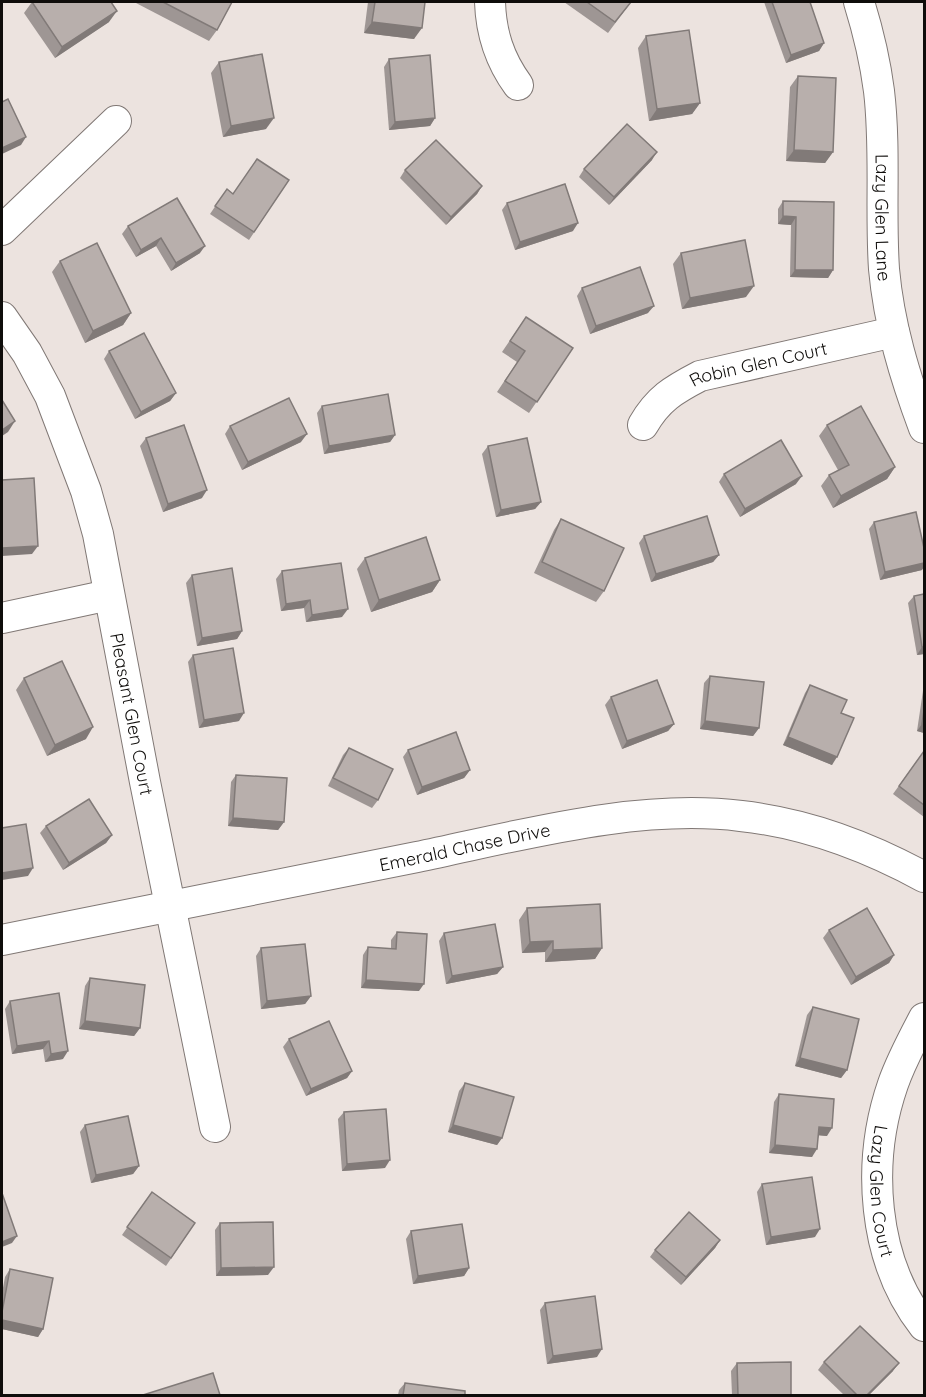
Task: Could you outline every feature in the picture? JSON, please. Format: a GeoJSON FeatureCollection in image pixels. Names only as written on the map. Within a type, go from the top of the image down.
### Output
{"type":"FeatureCollection","features":[{"type":"Feature","properties":{"kind":"street"},"geometry":{"type":"LineString","coordinates":[[490,2],[491,26],[498,50],[518,85]]}},
{"type":"Feature","properties":{"kind":"street","name":"Lazy Glen Lane"},"geometry":{"type":"LineString","coordinates":[[859,2],[870,39],[879,92],[882,224],[885,272],[894,332],[906,379],[924,428]]}},
{"type":"Feature","properties":{"kind":"street"},"geometry":{"type":"LineString","coordinates":[[2,230],[116,121]]}},
{"type":"Feature","properties":{"kind":"street","name":"Pleasant Glen Court"},"geometry":{"type":"LineString","coordinates":[[2,317],[27,353],[50,396],[86,491],[98,534],[215,1127]]}},
{"type":"Feature","properties":{"kind":"street","name":"Robin Glen Court"},"geometry":{"type":"LineString","coordinates":[[643,425],[654,406],[674,389],[700,376],[894,332]]}},
{"type":"Feature","properties":{"kind":"street"},"geometry":{"type":"LineString","coordinates":[[2,618],[109,595]]}},
{"type":"Feature","properties":{"kind":"street","name":"Emerald Chase Drive"},"geometry":{"type":"LineString","coordinates":[[2,940],[537,832],[629,816],[684,813],[740,816],[787,823],[839,838],[893,860],[924,877]]}},
{"type":"Feature","properties":{"kind":"street","name":"Lazy Glen Court"},"geometry":{"type":"LineString","coordinates":[[924,1018],[893,1084],[882,1124],[877,1167],[878,1209],[887,1249],[900,1285],[924,1326]]}},
{"type":"Feature","properties":{"kind":"building"},"geometry":{"type":"Polygon","coordinates":[[[32,2],[111,2],[117,11],[62,47],[32,2]]]}},
{"type":"Feature","properties":{"kind":"building"},"geometry":{"type":"Polygon","coordinates":[[[163,2],[232,2],[217,30],[163,2]]]}},
{"type":"Feature","properties":{"kind":"building"},"geometry":{"type":"Polygon","coordinates":[[[375,2],[425,2],[422,28],[372,22],[375,2]]]}},
{"type":"Feature","properties":{"kind":"building"},"geometry":{"type":"Polygon","coordinates":[[[587,2],[631,2],[615,22],[587,2]]]}},
{"type":"Feature","properties":{"kind":"building"},"geometry":{"type":"Polygon","coordinates":[[[772,2],[810,2],[824,43],[791,55],[772,2]]]}},
{"type":"Feature","properties":{"kind":"building"},"geometry":{"type":"Polygon","coordinates":[[[689,30],[700,103],[657,109],[646,36],[689,30]]]}},
{"type":"Feature","properties":{"kind":"building"},"geometry":{"type":"Polygon","coordinates":[[[262,54],[274,118],[231,126],[219,62],[262,54]]]}},
{"type":"Feature","properties":{"kind":"building"},"geometry":{"type":"Polygon","coordinates":[[[430,55],[435,118],[395,122],[389,59],[430,55]]]}},
{"type":"Feature","properties":{"kind":"building"},"geometry":{"type":"Polygon","coordinates":[[[798,76],[836,78],[833,152],[794,150],[798,76]]]}},
{"type":"Feature","properties":{"kind":"building"},"geometry":{"type":"Polygon","coordinates":[[[8,99],[26,137],[2,148],[2,102],[8,99]]]}},
{"type":"Feature","properties":{"kind":"building"},"geometry":{"type":"Polygon","coordinates":[[[627,124],[657,152],[614,197],[584,169],[627,124]]]}},
{"type":"Feature","properties":{"kind":"building"},"geometry":{"type":"Polygon","coordinates":[[[436,140],[482,186],[451,217],[405,170],[436,140]]]}},
{"type":"Feature","properties":{"kind":"building"},"geometry":{"type":"Polygon","coordinates":[[[257,159],[289,180],[254,232],[215,206],[227,189],[233,194],[257,159]]]}},
{"type":"Feature","properties":{"kind":"building"},"geometry":{"type":"Polygon","coordinates":[[[565,184],[578,223],[520,242],[507,203],[565,184]]]}},
{"type":"Feature","properties":{"kind":"building"},"geometry":{"type":"Polygon","coordinates":[[[177,198],[205,246],[176,263],[161,238],[141,250],[128,226],[177,198]]]}},
{"type":"Feature","properties":{"kind":"building"},"geometry":{"type":"Polygon","coordinates":[[[783,201],[834,202],[833,270],[795,270],[796,217],[783,216],[783,201]]]}},
{"type":"Feature","properties":{"kind":"building"},"geometry":{"type":"Polygon","coordinates":[[[745,240],[754,286],[690,298],[681,253],[745,240]]]}},
{"type":"Feature","properties":{"kind":"building"},"geometry":{"type":"Polygon","coordinates":[[[97,243],[131,313],[93,331],[60,261],[97,243]]]}},
{"type":"Feature","properties":{"kind":"building"},"geometry":{"type":"Polygon","coordinates":[[[640,267],[654,306],[596,326],[582,288],[640,267]]]}},
{"type":"Feature","properties":{"kind":"building"},"geometry":{"type":"Polygon","coordinates":[[[526,317],[573,348],[537,402],[505,381],[525,351],[510,341],[526,317]]]}},
{"type":"Feature","properties":{"kind":"building"},"geometry":{"type":"Polygon","coordinates":[[[144,333],[176,393],[141,412],[109,351],[144,333]]]}},
{"type":"Feature","properties":{"kind":"building"},"geometry":{"type":"Polygon","coordinates":[[[388,394],[395,435],[329,446],[322,406],[388,394]]]}},
{"type":"Feature","properties":{"kind":"building"},"geometry":{"type":"Polygon","coordinates":[[[289,398],[307,434],[248,462],[230,426],[289,398]]]}},
{"type":"Feature","properties":{"kind":"building"},"geometry":{"type":"Polygon","coordinates":[[[2,400],[15,421],[2,430],[2,400]]]}},
{"type":"Feature","properties":{"kind":"building"},"geometry":{"type":"Polygon","coordinates":[[[861,406],[895,467],[841,496],[829,475],[849,465],[827,425],[861,406]]]}},
{"type":"Feature","properties":{"kind":"building"},"geometry":{"type":"Polygon","coordinates":[[[184,425],[207,490],[168,504],[146,438],[184,425]]]}},
{"type":"Feature","properties":{"kind":"building"},"geometry":{"type":"Polygon","coordinates":[[[527,438],[541,502],[501,510],[488,446],[527,438]]]}},
{"type":"Feature","properties":{"kind":"building"},"geometry":{"type":"Polygon","coordinates":[[[781,440],[802,476],[745,509],[724,474],[781,440]]]}},
{"type":"Feature","properties":{"kind":"building"},"geometry":{"type":"Polygon","coordinates":[[[34,478],[38,546],[2,548],[2,480],[34,478]]]}},
{"type":"Feature","properties":{"kind":"building"},"geometry":{"type":"Polygon","coordinates":[[[916,512],[924,548],[924,563],[885,572],[874,522],[916,512]]]}},
{"type":"Feature","properties":{"kind":"building"},"geometry":{"type":"Polygon","coordinates":[[[707,516],[719,555],[656,574],[644,536],[707,516]]]}},
{"type":"Feature","properties":{"kind":"building"},"geometry":{"type":"Polygon","coordinates":[[[561,519],[624,548],[604,591],[542,562],[561,519]]]}},
{"type":"Feature","properties":{"kind":"building"},"geometry":{"type":"Polygon","coordinates":[[[426,537],[440,580],[379,600],[365,558],[426,537]]]}},
{"type":"Feature","properties":{"kind":"building"},"geometry":{"type":"Polygon","coordinates":[[[341,563],[348,609],[312,615],[310,600],[286,604],[282,571],[341,563]]]}},
{"type":"Feature","properties":{"kind":"building"},"geometry":{"type":"Polygon","coordinates":[[[232,568],[242,631],[202,638],[192,575],[232,568]]]}},
{"type":"Feature","properties":{"kind":"building"},"geometry":{"type":"Polygon","coordinates":[[[924,594],[924,647],[922,647],[914,596],[924,594]]]}},
{"type":"Feature","properties":{"kind":"building"},"geometry":{"type":"Polygon","coordinates":[[[233,648],[244,713],[204,720],[193,655],[233,648]]]}},
{"type":"Feature","properties":{"kind":"building"},"geometry":{"type":"Polygon","coordinates":[[[62,661],[93,727],[55,745],[24,678],[62,661]]]}},
{"type":"Feature","properties":{"kind":"building"},"geometry":{"type":"Polygon","coordinates":[[[710,676],[764,682],[759,728],[705,721],[710,676]]]}},
{"type":"Feature","properties":{"kind":"building"},"geometry":{"type":"Polygon","coordinates":[[[657,680],[674,724],[627,741],[611,697],[657,680]]]}},
{"type":"Feature","properties":{"kind":"building"},"geometry":{"type":"Polygon","coordinates":[[[810,685],[847,700],[841,713],[854,718],[837,757],[788,737],[810,685]]]}},
{"type":"Feature","properties":{"kind":"building"},"geometry":{"type":"Polygon","coordinates":[[[456,732],[470,770],[422,787],[408,750],[456,732]]]}},
{"type":"Feature","properties":{"kind":"building"},"geometry":{"type":"Polygon","coordinates":[[[349,748],[393,769],[378,800],[333,778],[349,748]]]}},
{"type":"Feature","properties":{"kind":"building"},"geometry":{"type":"Polygon","coordinates":[[[924,751],[924,805],[899,786],[924,751]]]}},
{"type":"Feature","properties":{"kind":"building"},"geometry":{"type":"Polygon","coordinates":[[[236,775],[287,778],[284,822],[233,818],[236,775]]]}},
{"type":"Feature","properties":{"kind":"building"},"geometry":{"type":"Polygon","coordinates":[[[89,799],[112,835],[69,863],[46,826],[89,799]]]}},
{"type":"Feature","properties":{"kind":"building"},"geometry":{"type":"Polygon","coordinates":[[[26,824],[33,868],[2,873],[2,828],[26,824]]]}},
{"type":"Feature","properties":{"kind":"building"},"geometry":{"type":"Polygon","coordinates":[[[600,904],[602,948],[553,950],[553,941],[530,942],[527,908],[600,904]]]}},
{"type":"Feature","properties":{"kind":"building"},"geometry":{"type":"Polygon","coordinates":[[[867,908],[894,955],[856,977],[829,930],[867,908]]]}},
{"type":"Feature","properties":{"kind":"building"},"geometry":{"type":"Polygon","coordinates":[[[495,924],[503,967],[452,976],[444,933],[495,924]]]}},
{"type":"Feature","properties":{"kind":"building"},"geometry":{"type":"Polygon","coordinates":[[[397,932],[427,934],[424,984],[366,980],[368,947],[396,949],[397,932]]]}},
{"type":"Feature","properties":{"kind":"building"},"geometry":{"type":"Polygon","coordinates":[[[305,944],[311,996],[267,1001],[261,948],[305,944]]]}},
{"type":"Feature","properties":{"kind":"building"},"geometry":{"type":"Polygon","coordinates":[[[90,978],[145,985],[140,1028],[85,1021],[90,978]]]}},
{"type":"Feature","properties":{"kind":"building"},"geometry":{"type":"Polygon","coordinates":[[[59,993],[68,1051],[51,1054],[49,1041],[17,1046],[10,1001],[59,993]]]}},
{"type":"Feature","properties":{"kind":"building"},"geometry":{"type":"Polygon","coordinates":[[[813,1007],[859,1019],[847,1070],[800,1058],[813,1007]]]}},
{"type":"Feature","properties":{"kind":"building"},"geometry":{"type":"Polygon","coordinates":[[[329,1021],[352,1071],[311,1089],[289,1039],[329,1021]]]}},
{"type":"Feature","properties":{"kind":"building"},"geometry":{"type":"Polygon","coordinates":[[[465,1083],[514,1097],[502,1138],[453,1125],[465,1083]]]}},
{"type":"Feature","properties":{"kind":"building"},"geometry":{"type":"Polygon","coordinates":[[[779,1094],[834,1099],[832,1128],[819,1127],[817,1149],[775,1145],[779,1094]]]}},
{"type":"Feature","properties":{"kind":"building"},"geometry":{"type":"Polygon","coordinates":[[[386,1109],[390,1160],[347,1164],[344,1112],[386,1109]]]}},
{"type":"Feature","properties":{"kind":"building"},"geometry":{"type":"Polygon","coordinates":[[[128,1116],[139,1166],[96,1175],[85,1125],[128,1116]]]}},
{"type":"Feature","properties":{"kind":"building"},"geometry":{"type":"Polygon","coordinates":[[[812,1177],[820,1229],[771,1237],[762,1184],[812,1177]]]}},
{"type":"Feature","properties":{"kind":"building"},"geometry":{"type":"Polygon","coordinates":[[[152,1192],[195,1223],[171,1258],[127,1227],[152,1192]]]}},
{"type":"Feature","properties":{"kind":"building"},"geometry":{"type":"Polygon","coordinates":[[[2,1193],[17,1236],[2,1242],[2,1193]]]}},
{"type":"Feature","properties":{"kind":"building"},"geometry":{"type":"Polygon","coordinates":[[[689,1212],[720,1240],[686,1277],[655,1250],[689,1212]]]}},
{"type":"Feature","properties":{"kind":"building"},"geometry":{"type":"Polygon","coordinates":[[[273,1222],[274,1267],[221,1268],[220,1223],[273,1222]]]}},
{"type":"Feature","properties":{"kind":"building"},"geometry":{"type":"Polygon","coordinates":[[[462,1224],[469,1268],[418,1276],[411,1231],[462,1224]]]}},
{"type":"Feature","properties":{"kind":"building"},"geometry":{"type":"Polygon","coordinates":[[[10,1269],[53,1278],[43,1329],[2,1320],[10,1269]]]}},
{"type":"Feature","properties":{"kind":"building"},"geometry":{"type":"Polygon","coordinates":[[[595,1296],[602,1349],[553,1356],[545,1303],[595,1296]]]}},
{"type":"Feature","properties":{"kind":"building"},"geometry":{"type":"Polygon","coordinates":[[[860,1326],[899,1363],[867,1395],[857,1395],[824,1362],[860,1326]]]}},
{"type":"Feature","properties":{"kind":"building"},"geometry":{"type":"Polygon","coordinates":[[[791,1362],[791,1395],[738,1395],[737,1363],[791,1362]]]}},
{"type":"Feature","properties":{"kind":"building"},"geometry":{"type":"Polygon","coordinates":[[[213,1373],[220,1395],[143,1395],[213,1373]]]}},
{"type":"Feature","properties":{"kind":"building"},"geometry":{"type":"Polygon","coordinates":[[[405,1383],[465,1391],[465,1395],[403,1395],[405,1383]]]}}]}
